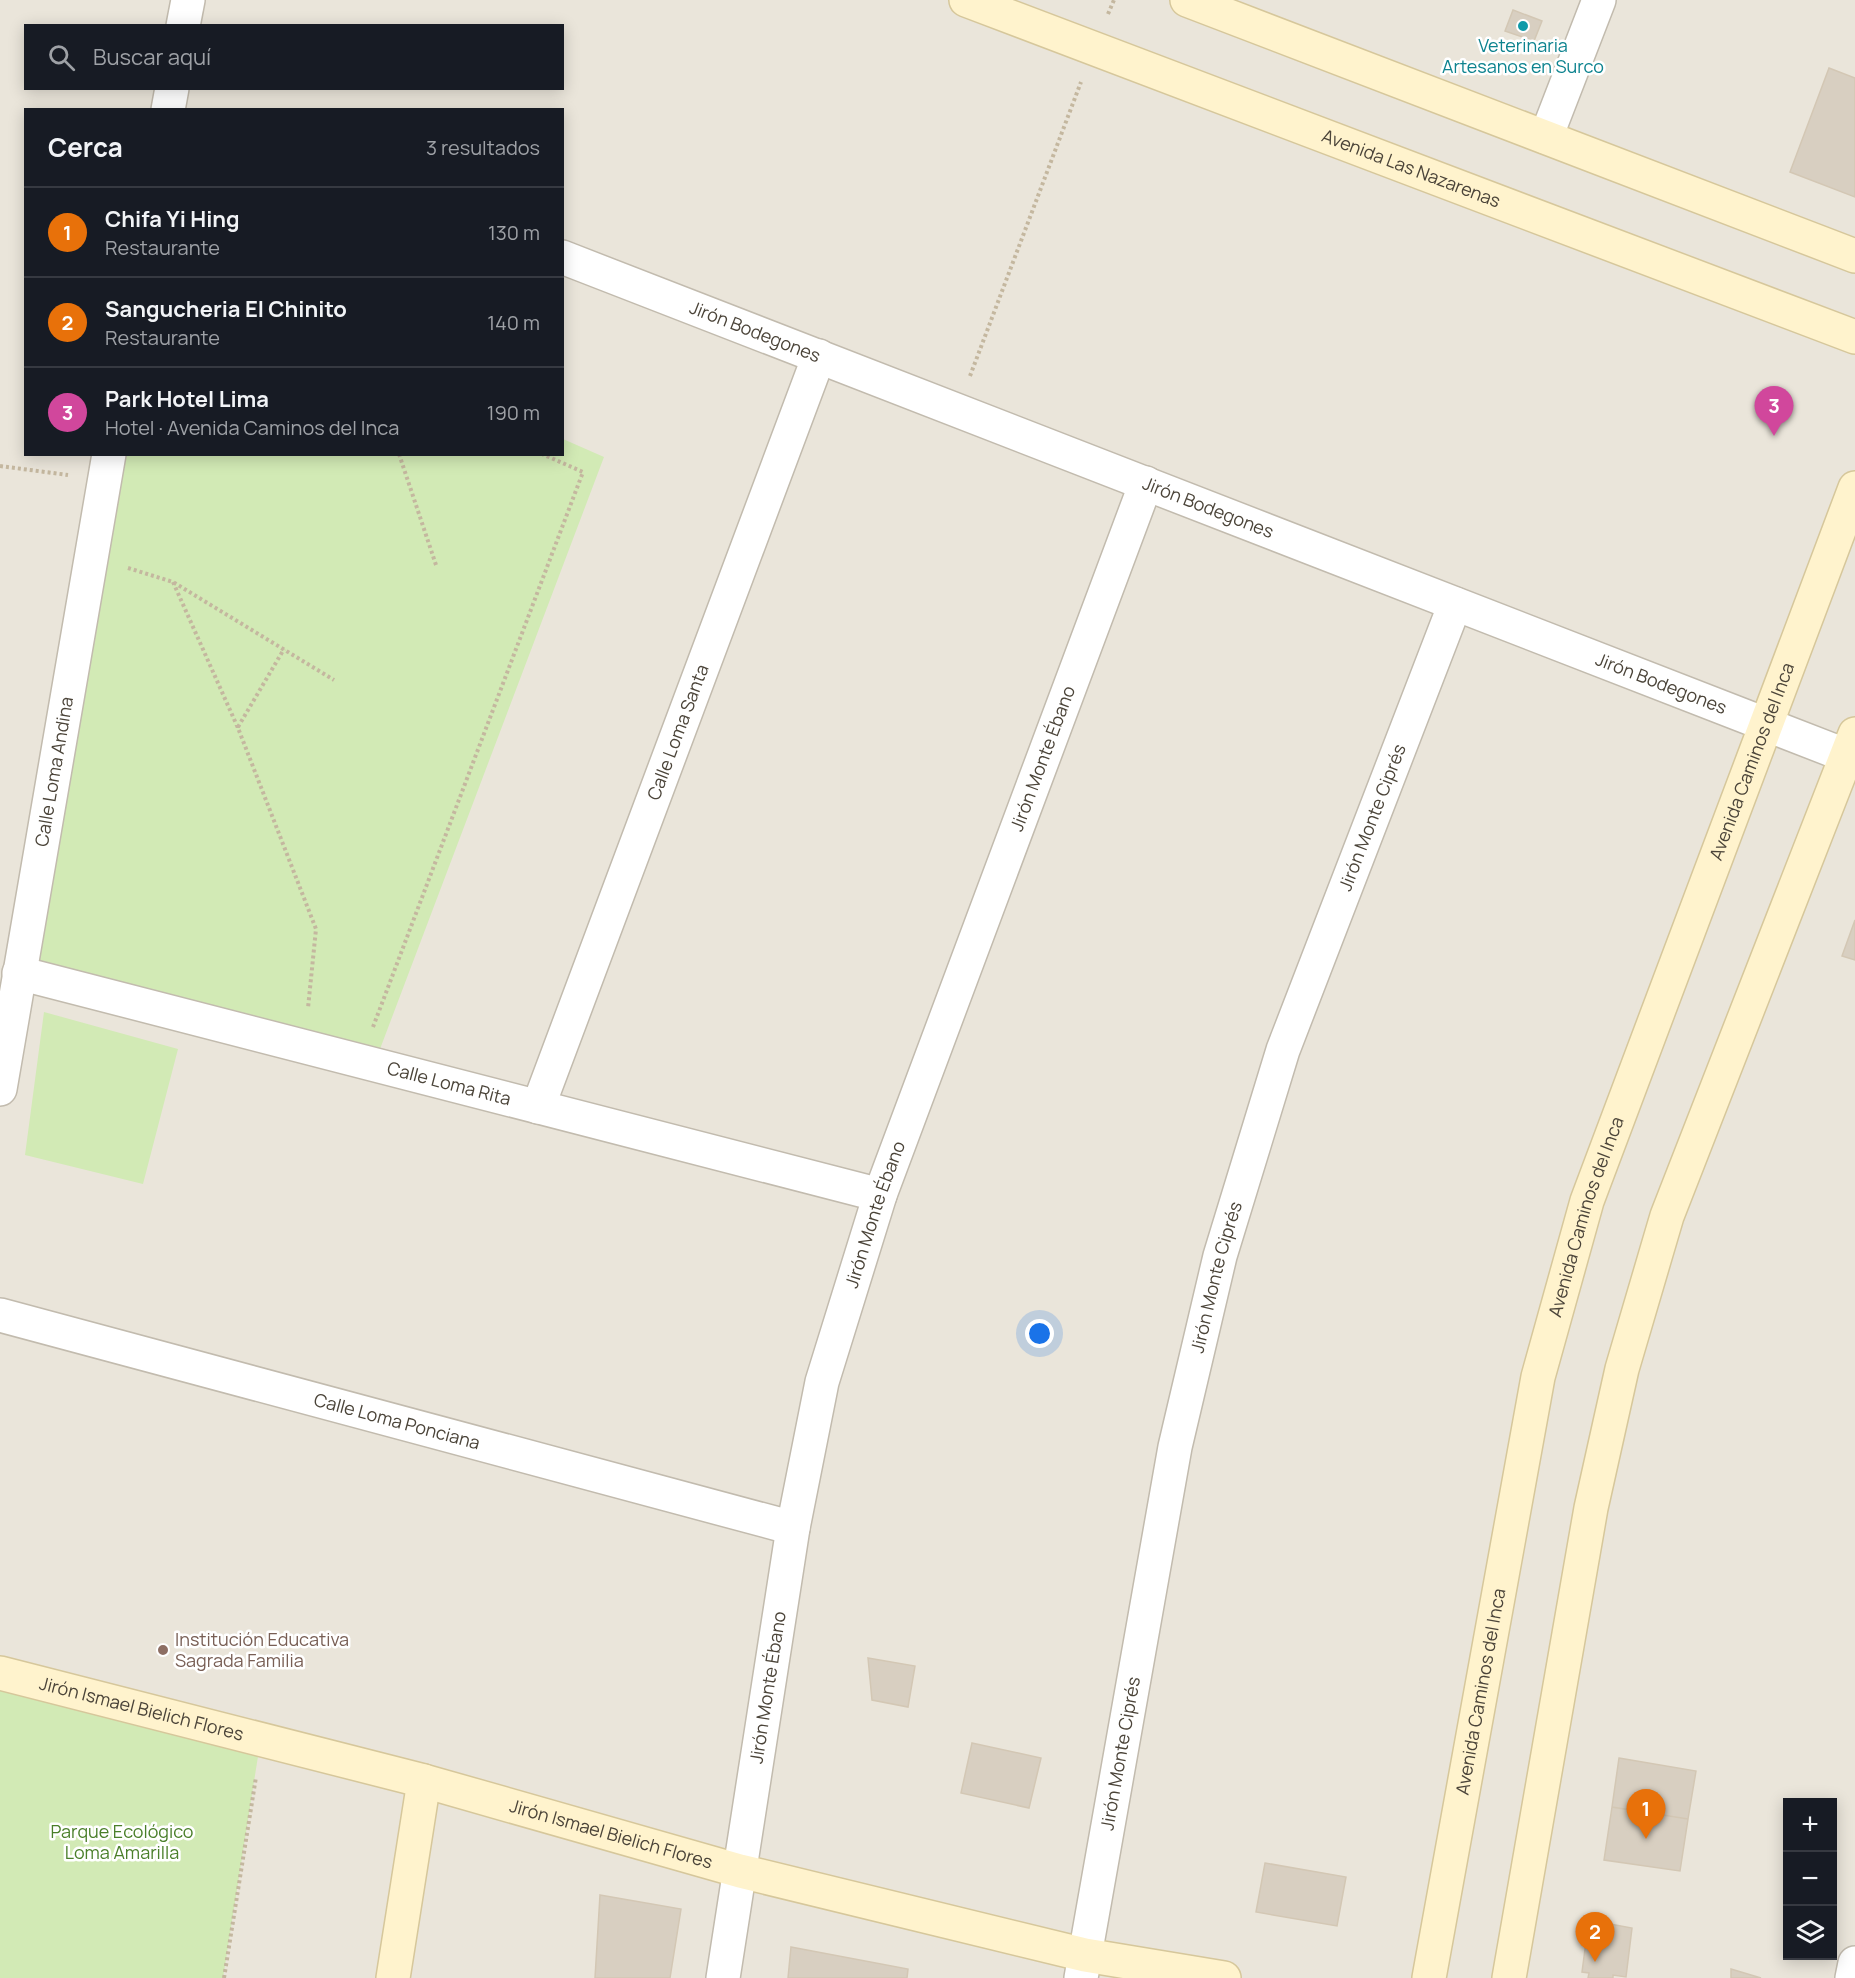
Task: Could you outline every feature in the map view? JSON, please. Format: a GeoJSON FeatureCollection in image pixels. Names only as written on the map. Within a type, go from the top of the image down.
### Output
{"type":"FeatureCollection","features":[{"type":"Feature","properties":{"kind":"street"},"geometry":{"type":"LineString","coordinates":[[183,24],[188,0]]}},
{"type":"Feature","properties":{"kind":"street","name":"Avenida Las Nazarenas"},"geometry":{"type":"LineString","coordinates":[[966,0],[1855,337]]}},
{"type":"Feature","properties":{"kind":"street"},"geometry":{"type":"LineString","coordinates":[[1187,0],[1855,256]]}},
{"type":"Feature","properties":{"kind":"street"},"geometry":{"type":"LineString","coordinates":[[1546,137],[1599,0]]}},
{"type":"Feature","properties":{"kind":"street","name":"Jirón Bodegones"},"geometry":{"type":"LineString","coordinates":[[564,257],[1765,724],[1852,750]]}},
{"type":"Feature","properties":{"kind":"street","name":"Calle Loma Santa"},"geometry":{"type":"LineString","coordinates":[[538,1107],[819,356]]}},
{"type":"Feature","properties":{"kind":"street","name":"Calle Loma Andina"},"geometry":{"type":"LineString","coordinates":[[0,1089],[107,468]]}},
{"type":"Feature","properties":{"kind":"street","name":"Jirón Monte Ébano"},"geometry":{"type":"LineString","coordinates":[[723,1978],[793,1528],[822,1382],[880,1195],[1146,483]]}},
{"type":"Feature","properties":{"kind":"street","name":"Avenida Caminos del Inca"},"geometry":{"type":"LineString","coordinates":[[1429,1978],[1538,1377],[1587,1201],[1855,488]]}},
{"type":"Feature","properties":{"kind":"street","name":"Jirón Monte Ciprés"},"geometry":{"type":"LineString","coordinates":[[1083,1967],[1175,1447],[1220,1256],[1283,1050],[1455,604]]}},
{"type":"Feature","properties":{"kind":"street"},"geometry":{"type":"LineString","coordinates":[[1509,1978],[1591,1509],[1622,1369],[1667,1216],[1852,750]]}},
{"type":"Feature","properties":{"kind":"street","name":"Calle Loma Rita"},"geometry":{"type":"LineString","coordinates":[[19,973],[880,1195]]}},
{"type":"Feature","properties":{"kind":"street","name":"Calle Loma Ponciana"},"geometry":{"type":"LineString","coordinates":[[0,1315],[793,1528]]}},
{"type":"Feature","properties":{"kind":"street","name":"Jirón Ismael Bielich Flores"},"geometry":{"type":"LineString","coordinates":[[0,1673],[424,1781],[1083,1967],[1224,1978]]}},
{"type":"Feature","properties":{"kind":"street"},"geometry":{"type":"LineString","coordinates":[[393,1978],[424,1781]]}},
{"type":"Feature","properties":{"kind":"street"},"geometry":{"type":"LineString","coordinates":[[1852,1978],[1855,1963]]}},
{"type":"Feature","properties":{"kind":"path"},"geometry":{"type":"LineString","coordinates":[[957,410],[1114,0]]}},
{"type":"Feature","properties":{"kind":"path"},"geometry":{"type":"LineString","coordinates":[[400,456],[436,565]]}},
{"type":"Feature","properties":{"kind":"path"},"geometry":{"type":"LineString","coordinates":[[361,1061],[583,472],[547,456]]}},
{"type":"Feature","properties":{"kind":"path"},"geometry":{"type":"LineString","coordinates":[[0,466],[107,468]]}},
{"type":"Feature","properties":{"kind":"path"},"geometry":{"type":"LineString","coordinates":[[122,567],[172,582],[334,680]]}},
{"type":"Feature","properties":{"kind":"path"},"geometry":{"type":"LineString","coordinates":[[172,582],[238,728],[316,929],[304,1046]]}},
{"type":"Feature","properties":{"kind":"path"},"geometry":{"type":"LineString","coordinates":[[238,728],[284,649]]}},
{"type":"Feature","properties":{"kind":"path"},"geometry":{"type":"LineString","coordinates":[[224,1978],[262,1740]]}},
{"type":"Feature","properties":{"kind":"shaded area"},"geometry":{"type":"Polygon","coordinates":[[[0,0],[1855,0],[1855,1978],[0,1978],[0,0]]]}},
{"type":"Feature","properties":{"kind":"green space"},"geometry":{"type":"Polygon","coordinates":[[[564,439],[604,457],[380,1049],[38,960],[126,456],[564,456],[564,439]]]}},
{"type":"Feature","properties":{"kind":"green space"},"geometry":{"type":"Polygon","coordinates":[[[44,1012],[178,1049],[143,1184],[25,1155],[44,1012]]]}},
{"type":"Feature","properties":{"kind":"green space","name":"Parque Ecológico Loma Amarilla"},"geometry":{"type":"Polygon","coordinates":[[[0,1685],[259,1750],[223,1978],[0,1978],[0,1685]]]}},
{"type":"Feature","properties":{"kind":"building","name":"Veterinaria Artesanos en Surco"},"geometry":{"type":"Polygon","coordinates":[[[1513,10],[1542,21],[1534,41],[1505,31],[1513,10]]]}},
{"type":"Feature","properties":{"kind":"building"},"geometry":{"type":"Polygon","coordinates":[[[1829,68],[1855,78],[1855,197],[1790,172],[1829,68]]]}},
{"type":"Feature","properties":{"kind":"building"},"geometry":{"type":"Polygon","coordinates":[[[1855,920],[1855,960],[1842,956],[1855,920]]]}},
{"type":"Feature","properties":{"kind":"building"},"geometry":{"type":"Polygon","coordinates":[[[868,1658],[915,1666],[908,1707],[872,1700],[868,1658]]]}},
{"type":"Feature","properties":{"kind":"building"},"geometry":{"type":"Polygon","coordinates":[[[972,1743],[1041,1758],[1029,1808],[961,1793],[972,1743]]]}},
{"type":"Feature","properties":{"kind":"building"},"geometry":{"type":"Polygon","coordinates":[[[1619,1758],[1696,1771],[1688,1819],[1612,1807],[1619,1758]]]}},
{"type":"Feature","properties":{"kind":"building"},"geometry":{"type":"Polygon","coordinates":[[[1612,1807],[1688,1819],[1680,1871],[1604,1860],[1612,1807]]]}},
{"type":"Feature","properties":{"kind":"building"},"geometry":{"type":"Polygon","coordinates":[[[1265,1863],[1346,1877],[1337,1926],[1256,1912],[1265,1863]]]}},
{"type":"Feature","properties":{"kind":"building"},"geometry":{"type":"Polygon","coordinates":[[[600,1895],[681,1909],[670,1978],[595,1978],[600,1895]]]}},
{"type":"Feature","properties":{"kind":"building"},"geometry":{"type":"Polygon","coordinates":[[[1610,1924],[1632,1928],[1626,1977],[1613,1975],[1613,1978],[1588,1978],[1589,1973],[1582,1972],[1587,1934],[1608,1936],[1610,1924]]]}},
{"type":"Feature","properties":{"kind":"building"},"geometry":{"type":"Polygon","coordinates":[[[791,1947],[908,1969],[907,1978],[788,1978],[791,1947]]]}},
{"type":"Feature","properties":{"kind":"building"},"geometry":{"type":"Polygon","coordinates":[[[1731,1969],[1761,1978],[1731,1978],[1731,1969]]]}},
{"type":"Feature","properties":{"kind":"place","name":"Veterinaria Artesanos en Surco"},"geometry":{"type":"Point","coordinates":[1523,26]}},
{"type":"Feature","properties":{"kind":"place","name":"Park Hotel Lima"},"geometry":{"type":"Point","coordinates":[1774,436]}},
{"type":"Feature","properties":{"kind":"place","name":"Institución Educativa Sagrada Familia"},"geometry":{"type":"Point","coordinates":[163,1650]}},
{"type":"Feature","properties":{"kind":"place","name":"Chifa Yi Hing"},"geometry":{"type":"Point","coordinates":[1646,1839]}},
{"type":"Feature","properties":{"kind":"place","name":"Sangucheria El Chinito"},"geometry":{"type":"Point","coordinates":[1595,1962]}}]}
